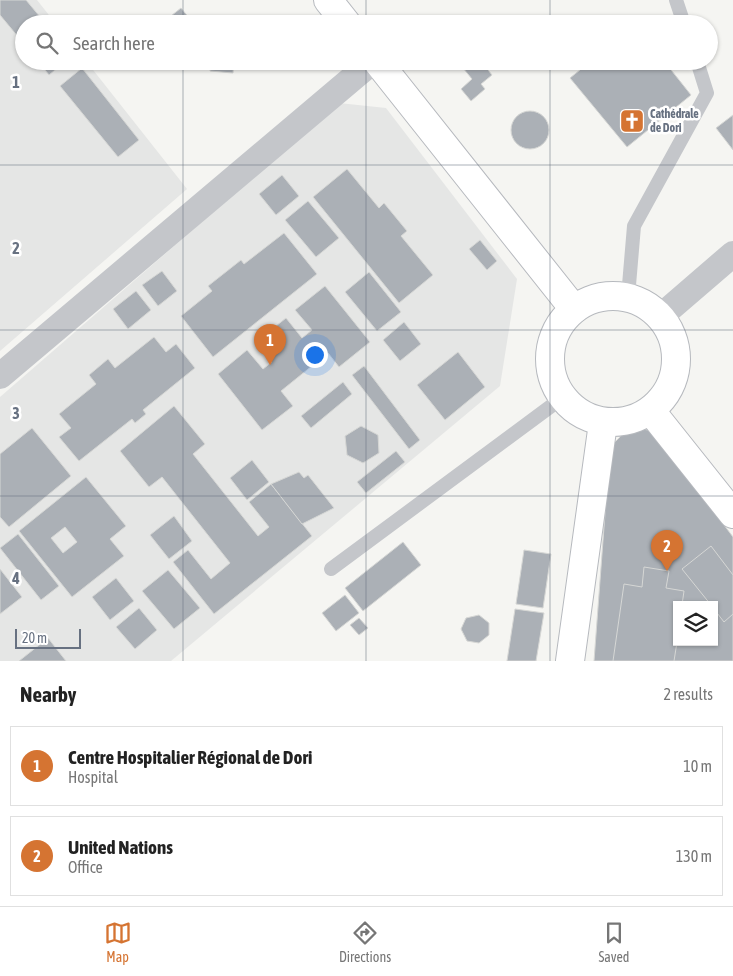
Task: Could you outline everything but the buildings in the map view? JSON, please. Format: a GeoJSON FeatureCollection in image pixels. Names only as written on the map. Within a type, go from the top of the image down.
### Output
{"type":"FeatureCollection","features":[{"type":"Feature","properties":{"kind":"main road"},"geometry":{"type":"LineString","coordinates":[[328,0],[340,15]]}},
{"type":"Feature","properties":{"kind":"main road"},"geometry":{"type":"LineString","coordinates":[[382,70],[574,309]]}},
{"type":"Feature","properties":{"kind":"main road"},"geometry":{"type":"LineString","coordinates":[[609,296],[628,297],[646,304],[660,316],[672,335],[677,356],[675,377],[666,396],[651,412],[628,422],[603,423],[580,414],[562,398],[551,375],[550,351],[558,327],[574,309],[590,300],[609,296]]}},
{"type":"Feature","properties":{"kind":"main road"},"geometry":{"type":"LineString","coordinates":[[651,412],[733,514]]}},
{"type":"Feature","properties":{"kind":"main road"},"geometry":{"type":"LineString","coordinates":[[570,661],[603,423]]}},
{"type":"Feature","properties":{"kind":"street"},"geometry":{"type":"LineString","coordinates":[[0,376],[364,70]]}},
{"type":"Feature","properties":{"kind":"street"},"geometry":{"type":"LineString","coordinates":[[660,316],[733,254]]}},
{"type":"Feature","properties":{"kind":"lane"},"geometry":{"type":"LineString","coordinates":[[676,0],[681,15]]}},
{"type":"Feature","properties":{"kind":"lane"},"geometry":{"type":"LineString","coordinates":[[628,297],[634,226],[707,93],[700,70]]}},
{"type":"Feature","properties":{"kind":"lane"},"geometry":{"type":"LineString","coordinates":[[331,569],[562,398]]}},
{"type":"Feature","properties":{"kind":"shaded area"},"geometry":{"type":"Polygon","coordinates":[[[0,0],[37,0],[49,15],[15,15],[15,70],[93,70],[187,189],[0,351],[0,0]]]}},
{"type":"Feature","properties":{"kind":"shaded area"},"geometry":{"type":"Polygon","coordinates":[[[339,103],[386,108],[517,279],[500,386],[171,661],[0,661],[0,397],[339,103]]]}},
{"type":"Feature","properties":{"kind":"place","name":"Cathédrale de Dori"},"geometry":{"type":"Point","coordinates":[632,121]}},
{"type":"Feature","properties":{"kind":"place","name":"Centre Hospitalier Régional de Dori"},"geometry":{"type":"Point","coordinates":[270,365]}},
{"type":"Feature","properties":{"kind":"place","name":"United Nations"},"geometry":{"type":"Point","coordinates":[667,571]}}]}
